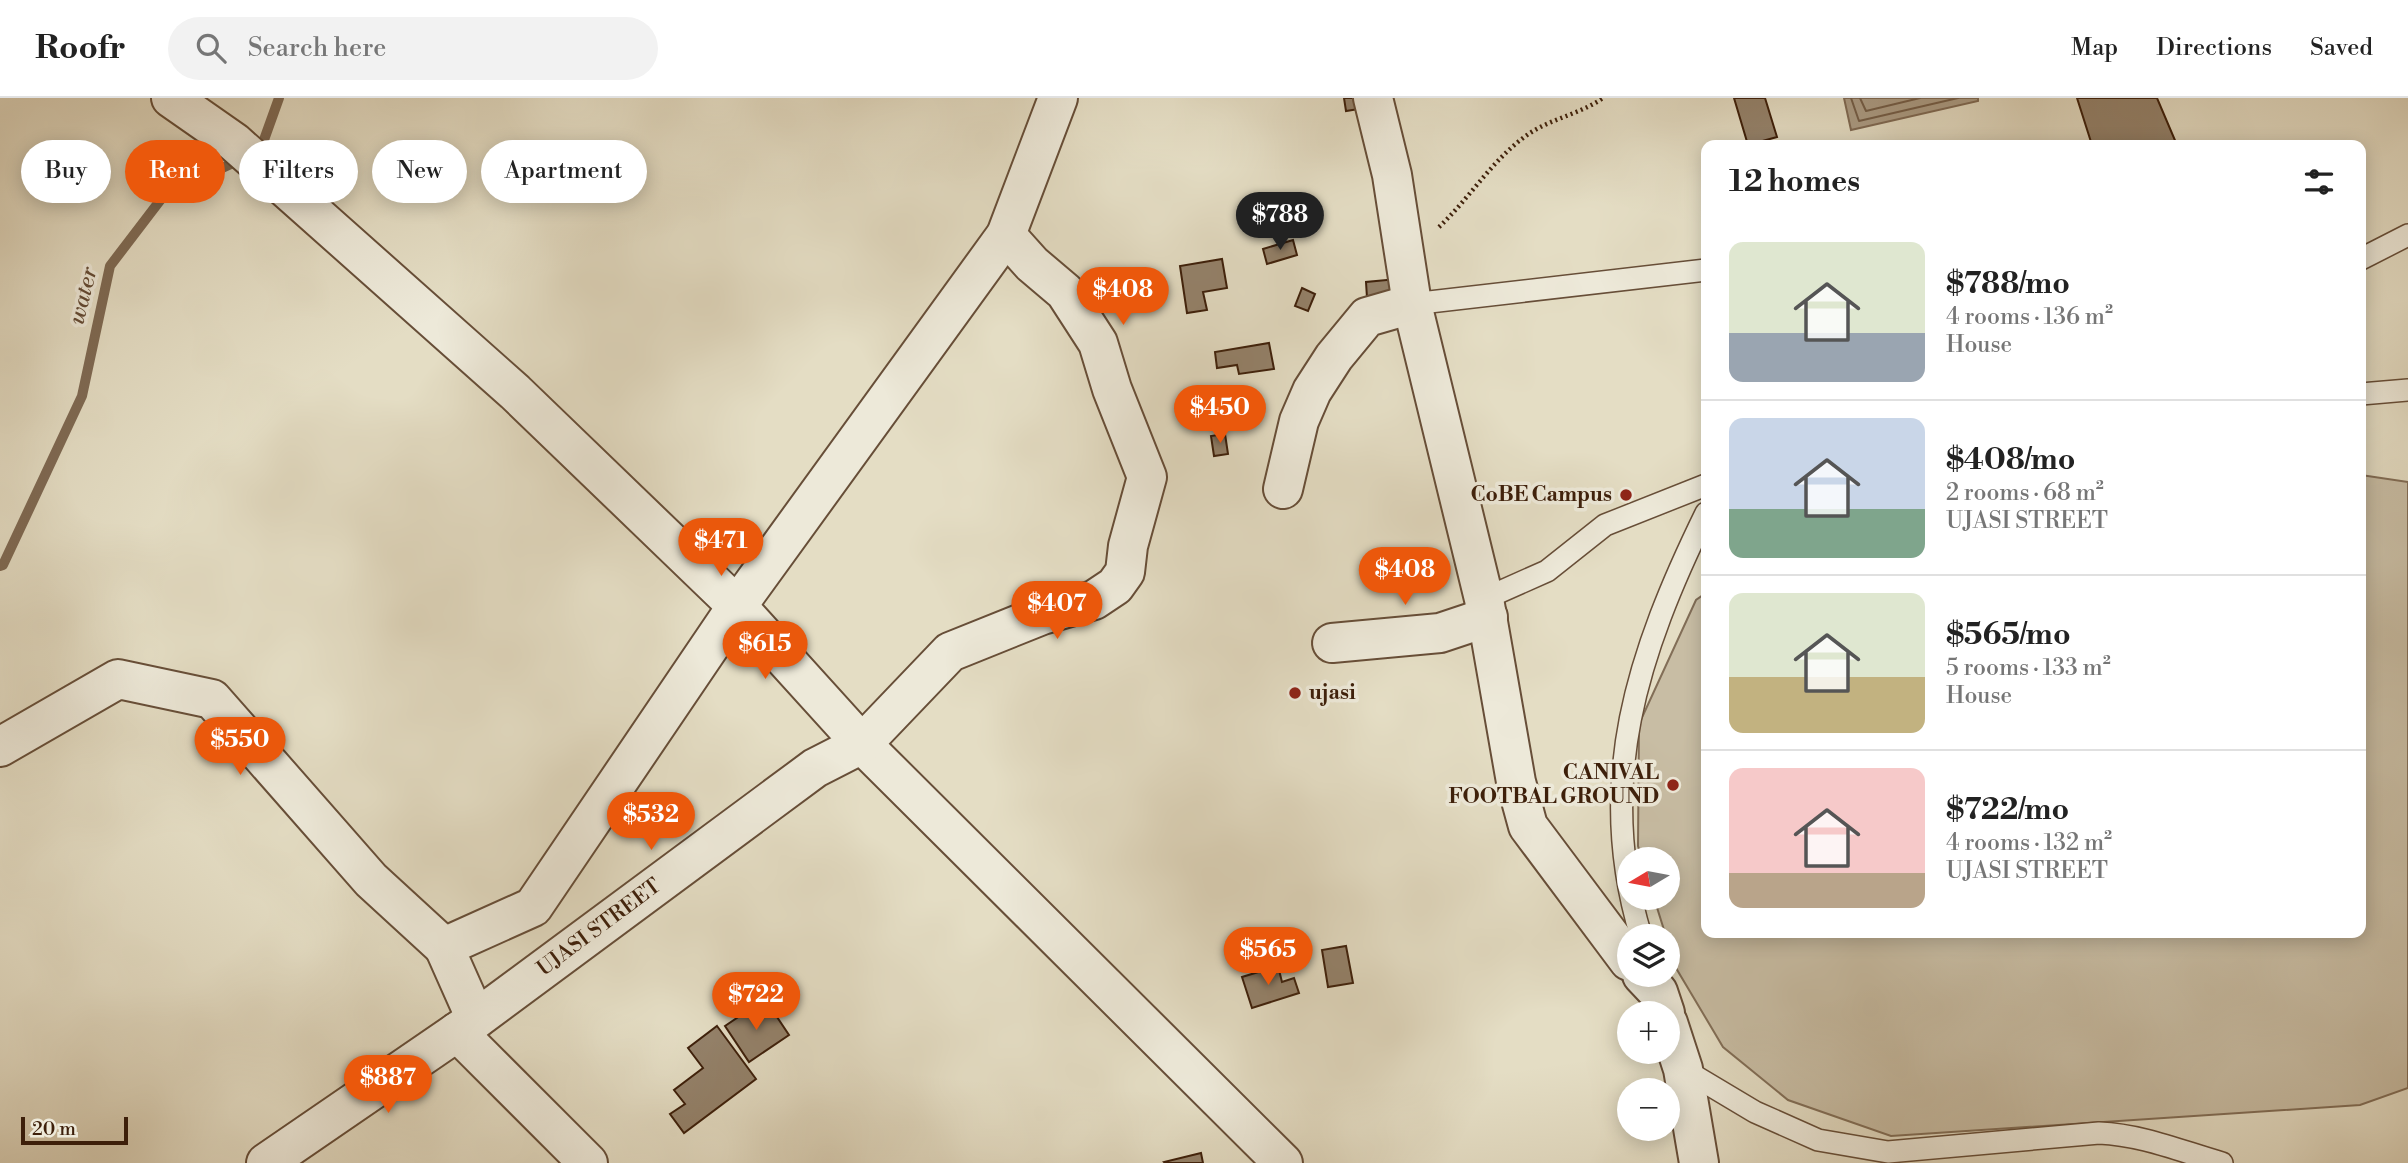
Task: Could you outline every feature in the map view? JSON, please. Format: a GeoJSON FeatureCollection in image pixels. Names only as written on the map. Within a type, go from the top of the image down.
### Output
{"type":"FeatureCollection","features":[{"type":"Feature","properties":{"kind":"street"},"geometry":{"type":"LineString","coordinates":[[171,98],[234,142],[515,392],[737,606],[862,744],[1283,1163]]}},
{"type":"Feature","properties":{"kind":"street"},"geometry":{"type":"LineString","coordinates":[[444,947],[533,907],[737,606],[1006,234],[1058,98]]}},
{"type":"Feature","properties":{"kind":"street"},"geometry":{"type":"LineString","coordinates":[[1373,98],[1392,176],[1412,304],[1486,608],[1516,782],[1528,826],[1617,945]]}},
{"type":"Feature","properties":{"kind":"street","name":"UJASI STREET"},"geometry":{"type":"LineString","coordinates":[[266,1163],[467,1025],[816,768],[862,744],[950,652],[1042,615],[1094,600],[1115,586],[1125,572],[1128,546],[1147,477],[1112,388],[1098,343],[1065,292],[1032,264],[1006,234]]}},
{"type":"Feature","properties":{"kind":"street"},"geometry":{"type":"LineString","coordinates":[[1283,489],[1298,421],[1312,391],[1334,357],[1367,317],[1412,304]]}},
{"type":"Feature","properties":{"kind":"street"},"geometry":{"type":"LineString","coordinates":[[1332,643],[1440,633],[1486,608]]}},
{"type":"Feature","properties":{"kind":"street"},"geometry":{"type":"LineString","coordinates":[[0,747],[118,679],[212,699],[371,880],[444,947],[467,1025],[588,1163]]}},
{"type":"Feature","properties":{"kind":"street"},"geometry":{"type":"LineString","coordinates":[[1657,996],[1683,1069],[1699,1163]]}},
{"type":"Feature","properties":{"kind":"lane"},"geometry":{"type":"LineString","coordinates":[[2366,256],[2408,235]]}},
{"type":"Feature","properties":{"kind":"lane"},"geometry":{"type":"LineString","coordinates":[[1412,304],[1701,271]]}},
{"type":"Feature","properties":{"kind":"lane"},"geometry":{"type":"LineString","coordinates":[[2366,394],[2408,390]]}},
{"type":"Feature","properties":{"kind":"lane"},"geometry":{"type":"LineString","coordinates":[[1486,608],[1547,572],[1605,525],[1701,487]]}},
{"type":"Feature","properties":{"kind":"lane"},"geometry":{"type":"LineString","coordinates":[[1637,924],[1629,898],[1620,822],[1621,771],[1636,690],[1662,613],[1701,524]]}},
{"type":"Feature","properties":{"kind":"lane"},"geometry":{"type":"LineString","coordinates":[[1683,1069],[1755,1112],[1818,1140],[1888,1152],[2086,1134],[2121,1134],[2157,1141],[2222,1163]]}},
{"type":"Feature","properties":{"kind":"path"},"geometry":{"type":"LineString","coordinates":[[1404,261],[1460,207],[1503,156],[1527,135],[1550,121],[1591,106],[1603,98]]}},
{"type":"Feature","properties":{"kind":"shaded area","name":"CANIVAL FOOTBAL GROUND"},"geometry":{"type":"Polygon","coordinates":[[[2366,476],[2408,482],[2408,1088],[2360,1105],[1891,1136],[1788,1100],[1723,1047],[1680,975],[1680,924],[1662,924],[1658,910],[1680,910],[1680,847],[1638,846],[1639,724],[1696,600],[1701,596],[1701,938],[2366,938],[2366,476]]]}},
{"type":"Feature","properties":{"kind":"water"},"geometry":{"type":"Polygon","coordinates":[[[1844,98],[1978,98],[1978,101],[1851,130],[1844,98]]]}},
{"type":"Feature","properties":{"kind":"building"},"geometry":{"type":"Polygon","coordinates":[[[1344,98],[1363,98],[1365,108],[1346,111],[1344,98]]]}},
{"type":"Feature","properties":{"kind":"building"},"geometry":{"type":"Polygon","coordinates":[[[1734,98],[1765,98],[1777,137],[1747,140],[1734,98]]]}},
{"type":"Feature","properties":{"kind":"building"},"geometry":{"type":"Polygon","coordinates":[[[2077,98],[2157,98],[2175,140],[2090,140],[2077,98]]]}},
{"type":"Feature","properties":{"kind":"building"},"geometry":{"type":"Polygon","coordinates":[[[1293,240],[1297,255],[1267,264],[1263,249],[1293,240]]]}},
{"type":"Feature","properties":{"kind":"building"},"geometry":{"type":"Polygon","coordinates":[[[1222,259],[1227,288],[1203,292],[1207,310],[1187,313],[1180,266],[1222,259]]]}},
{"type":"Feature","properties":{"kind":"building"},"geometry":{"type":"Polygon","coordinates":[[[1397,279],[1398,295],[1367,298],[1366,282],[1397,279]]]}},
{"type":"Feature","properties":{"kind":"building"},"geometry":{"type":"Polygon","coordinates":[[[1302,288],[1315,294],[1308,311],[1295,306],[1302,288]]]}},
{"type":"Feature","properties":{"kind":"building"},"geometry":{"type":"Polygon","coordinates":[[[1269,343],[1274,369],[1239,374],[1237,365],[1217,368],[1215,352],[1269,343]]]}},
{"type":"Feature","properties":{"kind":"building"},"geometry":{"type":"Polygon","coordinates":[[[1225,434],[1228,454],[1214,456],[1211,436],[1225,434]]]}},
{"type":"Feature","properties":{"kind":"building"},"geometry":{"type":"Polygon","coordinates":[[[1346,946],[1353,983],[1328,987],[1322,950],[1346,946]]]}},
{"type":"Feature","properties":{"kind":"building"},"geometry":{"type":"Polygon","coordinates":[[[1278,966],[1282,982],[1294,978],[1299,993],[1252,1008],[1242,977],[1278,966]]]}},
{"type":"Feature","properties":{"kind":"building"},"geometry":{"type":"Polygon","coordinates":[[[756,1005],[764,1017],[773,1011],[789,1035],[749,1062],[725,1026],[756,1005]]]}},
{"type":"Feature","properties":{"kind":"building"},"geometry":{"type":"Polygon","coordinates":[[[717,1026],[756,1079],[684,1133],[670,1114],[685,1104],[674,1090],[703,1068],[688,1048],[717,1026]]]}},
{"type":"Feature","properties":{"kind":"building"},"geometry":{"type":"Polygon","coordinates":[[[1201,1153],[1203,1163],[1164,1162],[1201,1153]]]}},
{"type":"Feature","properties":{"kind":"waterway","name":"water"},"geometry":{"type":"LineString","coordinates":[[264,140],[279,98]]}},
{"type":"Feature","properties":{"kind":"waterway","name":"water"},"geometry":{"type":"LineString","coordinates":[[0,566],[3,565],[82,396],[110,266],[165,194],[239,160]]}},
{"type":"Feature","properties":{"kind":"place","name":"CoBE Campus"},"geometry":{"type":"Point","coordinates":[1626,495]}},
{"type":"Feature","properties":{"kind":"place","name":"ujasi"},"geometry":{"type":"Point","coordinates":[1295,693]}},
{"type":"Feature","properties":{"kind":"place","name":"CANIVAL FOOTBAL GROUND"},"geometry":{"type":"Point","coordinates":[1673,785]}}]}
